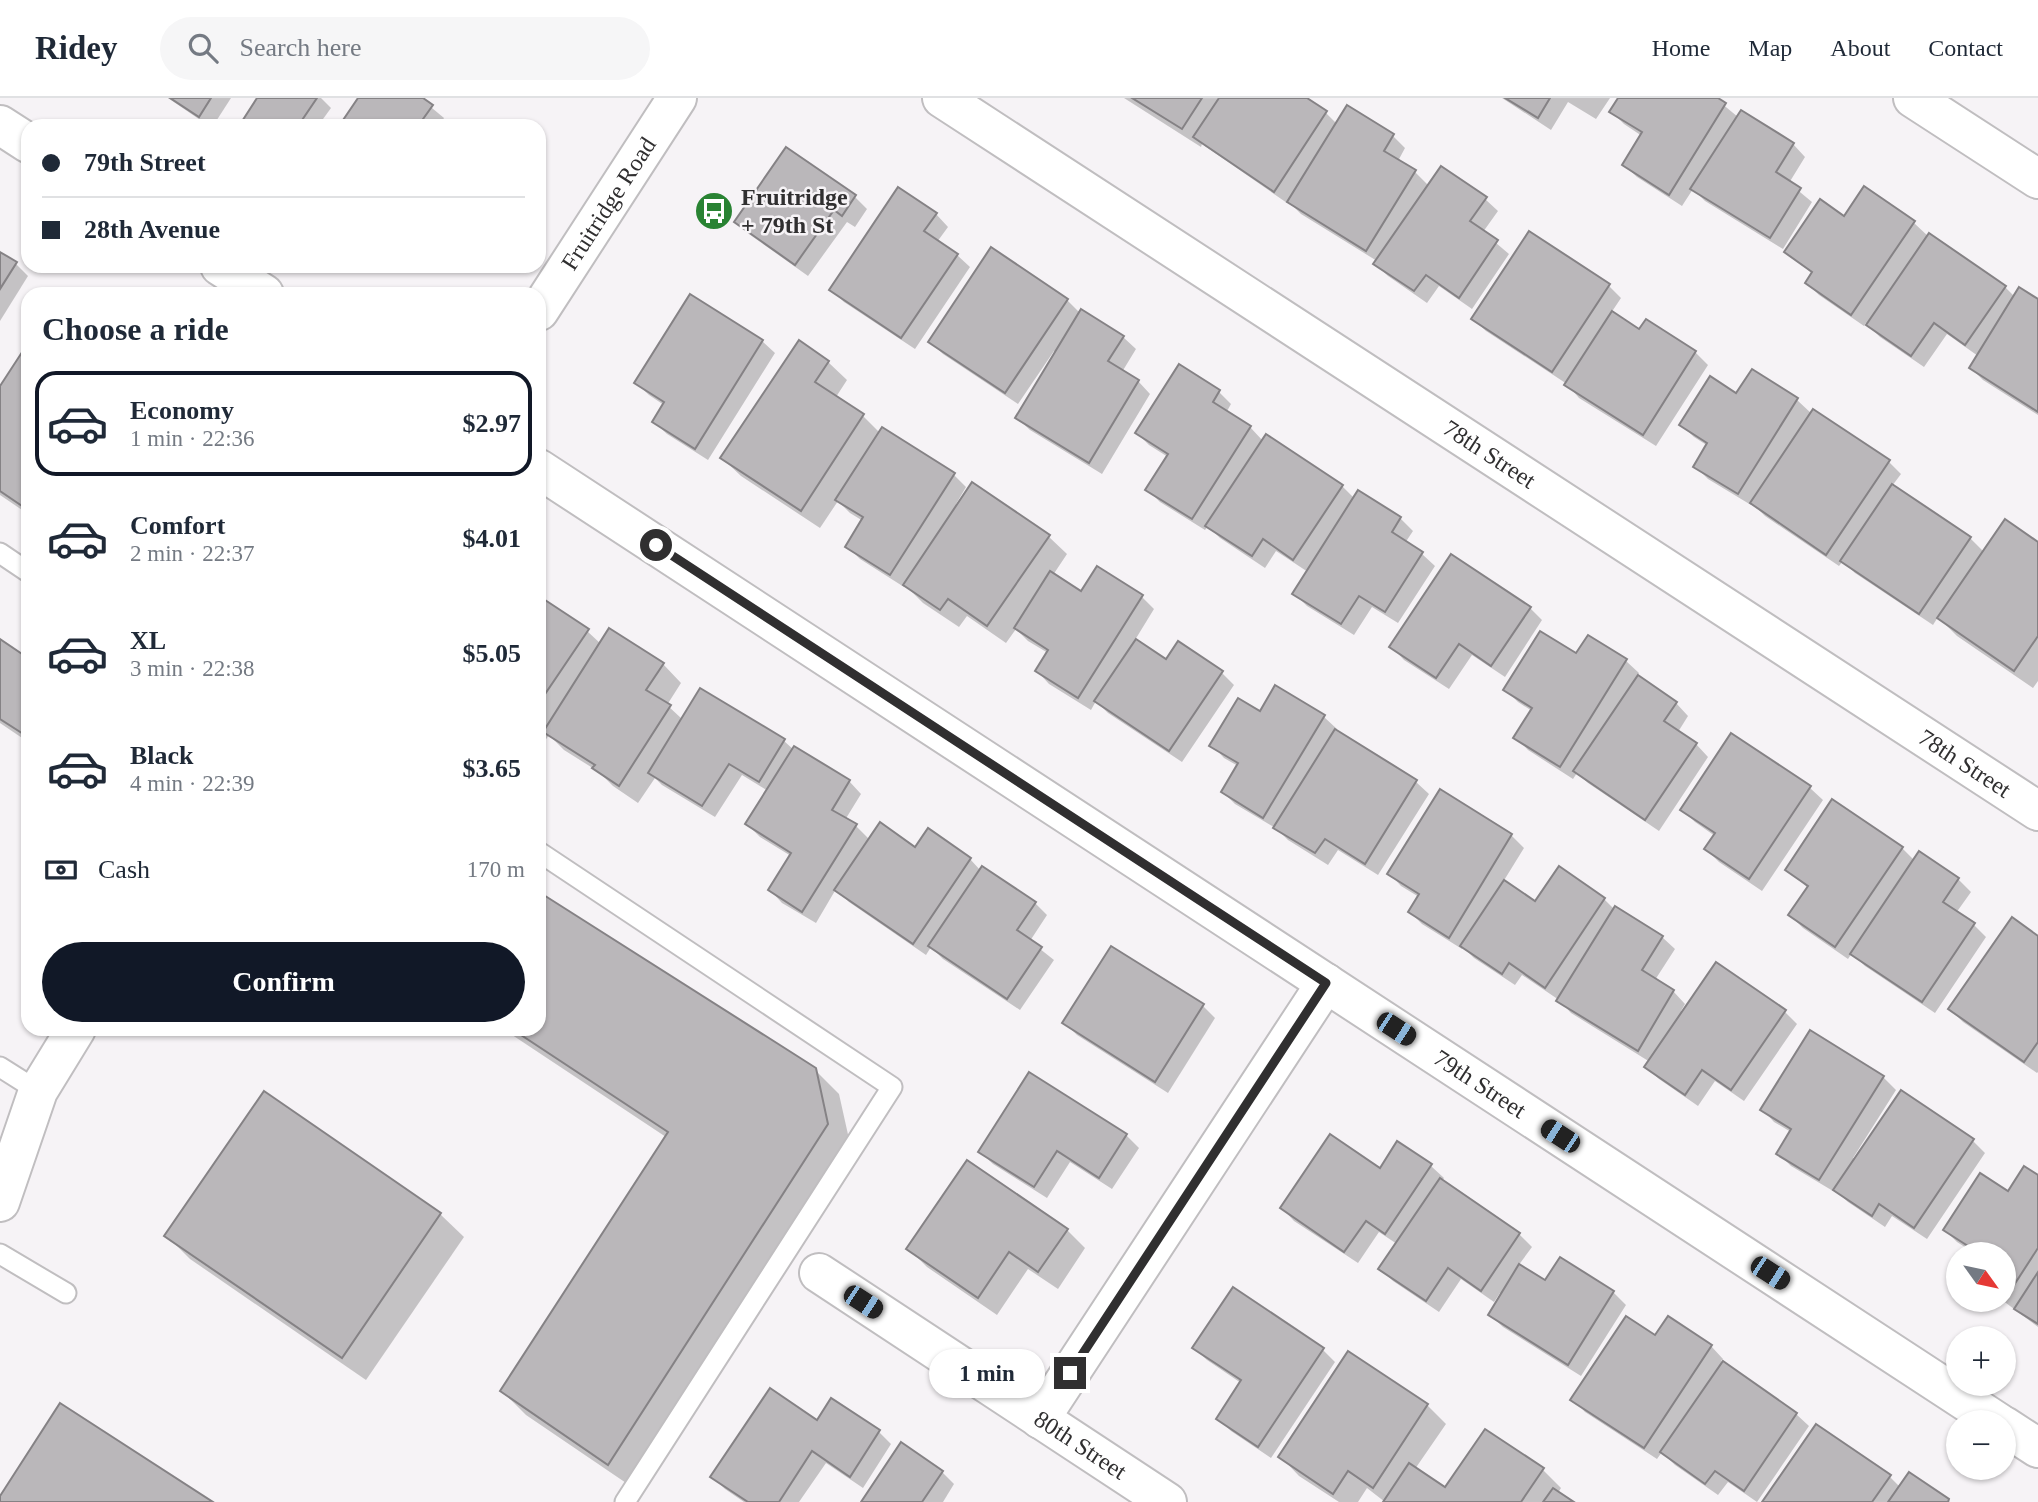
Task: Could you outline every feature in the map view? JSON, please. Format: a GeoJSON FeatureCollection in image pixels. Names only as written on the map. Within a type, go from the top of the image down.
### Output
{"type":"FeatureCollection","features":[{"type":"Feature","properties":{"kind":"street","name":"Fruitridge Road"},"geometry":{"type":"LineString","coordinates":[[546,300],[677,98]]}},
{"type":"Feature","properties":{"kind":"street","name":"78th Street"},"geometry":{"type":"LineString","coordinates":[[942,98],[2038,811]]}},
{"type":"Feature","properties":{"kind":"street"},"geometry":{"type":"LineString","coordinates":[[1913,98],[2038,179]]}},
{"type":"Feature","properties":{"kind":"street"},"geometry":{"type":"LineString","coordinates":[[0,125],[21,138]]}},
{"type":"Feature","properties":{"kind":"street"},"geometry":{"type":"LineString","coordinates":[[231,273],[253,287]]}},
{"type":"Feature","properties":{"kind":"street","name":"79th Street"},"geometry":{"type":"LineString","coordinates":[[546,474],[1979,1410]]}},
{"type":"Feature","properties":{"kind":"street"},"geometry":{"type":"LineString","coordinates":[[1040,1419],[1326,983]]}},
{"type":"Feature","properties":{"kind":"street"},"geometry":{"type":"LineString","coordinates":[[0,1202],[38,1091],[72,1036]]}},
{"type":"Feature","properties":{"kind":"street"},"geometry":{"type":"LineString","coordinates":[[0,1128],[38,1091]]}},
{"type":"Feature","properties":{"kind":"street","name":"80th Street"},"geometry":{"type":"LineString","coordinates":[[819,1273],[1167,1502]]}},
{"type":"Feature","properties":{"kind":"street"},"geometry":{"type":"LineString","coordinates":[[2016,1434],[2038,1448]]}},
{"type":"Feature","properties":{"kind":"lane"},"geometry":{"type":"LineString","coordinates":[[0,553],[21,567]]}},
{"type":"Feature","properties":{"kind":"lane"},"geometry":{"type":"LineString","coordinates":[[546,857],[892,1087],[625,1502]]}},
{"type":"Feature","properties":{"kind":"lane"},"geometry":{"type":"LineString","coordinates":[[0,1067],[38,1091]]}},
{"type":"Feature","properties":{"kind":"lane"},"geometry":{"type":"LineString","coordinates":[[0,1254],[66,1293]]}},
{"type":"Feature","properties":{"kind":"building"},"geometry":{"type":"Polygon","coordinates":[[[170,98],[211,98],[199,117],[170,98]]]}},
{"type":"Feature","properties":{"kind":"building"},"geometry":{"type":"Polygon","coordinates":[[[257,98],[317,98],[303,119],[244,119],[257,98]]]}},
{"type":"Feature","properties":{"kind":"building"},"geometry":{"type":"Polygon","coordinates":[[[358,98],[423,98],[433,105],[423,119],[344,119],[358,98]]]}},
{"type":"Feature","properties":{"kind":"building"},"geometry":{"type":"Polygon","coordinates":[[[1132,98],[1202,98],[1182,129],[1132,98]]]}},
{"type":"Feature","properties":{"kind":"building"},"geometry":{"type":"Polygon","coordinates":[[[1219,98],[1307,98],[1327,111],[1274,192],[1193,137],[1219,98]]]}},
{"type":"Feature","properties":{"kind":"building"},"geometry":{"type":"Polygon","coordinates":[[[1505,98],[1550,98],[1538,118],[1505,98]]]}},
{"type":"Feature","properties":{"kind":"building"},"geometry":{"type":"Polygon","coordinates":[[[1618,98],[1718,98],[1726,103],[1669,195],[1622,165],[1642,132],[1609,112],[1618,98]]]}},
{"type":"Feature","properties":{"kind":"building"},"geometry":{"type":"Polygon","coordinates":[[[1347,105],[1394,134],[1384,151],[1416,170],[1366,251],[1287,202],[1347,105]]]}},
{"type":"Feature","properties":{"kind":"building"},"geometry":{"type":"Polygon","coordinates":[[[1741,110],[1794,143],[1776,172],[1801,188],[1770,238],[1690,189],[1741,110]]]}},
{"type":"Feature","properties":{"kind":"building"},"geometry":{"type":"Polygon","coordinates":[[[786,147],[856,195],[842,216],[834,210],[795,265],[734,222],[786,147]]]}},
{"type":"Feature","properties":{"kind":"building"},"geometry":{"type":"Polygon","coordinates":[[[1441,166],[1487,197],[1470,221],[1498,240],[1459,298],[1426,275],[1414,291],[1373,264],[1441,166]]]}},
{"type":"Feature","properties":{"kind":"building"},"geometry":{"type":"Polygon","coordinates":[[[1864,186],[1915,221],[1851,315],[1805,283],[1812,272],[1784,252],[1820,199],[1844,216],[1864,186]]]}},
{"type":"Feature","properties":{"kind":"building"},"geometry":{"type":"Polygon","coordinates":[[[898,187],[937,213],[924,231],[958,254],[901,338],[829,290],[898,187]]]}},
{"type":"Feature","properties":{"kind":"building"},"geometry":{"type":"Polygon","coordinates":[[[1529,231],[1610,284],[1552,372],[1471,319],[1529,231]]]}},
{"type":"Feature","properties":{"kind":"building"},"geometry":{"type":"Polygon","coordinates":[[[1929,233],[2006,286],[1965,345],[1934,323],[1911,356],[1866,325],[1929,233]]]}},
{"type":"Feature","properties":{"kind":"building"},"geometry":{"type":"Polygon","coordinates":[[[991,247],[1068,299],[1005,393],[928,342],[991,247]]]}},
{"type":"Feature","properties":{"kind":"building"},"geometry":{"type":"Polygon","coordinates":[[[0,252],[17,262],[0,289],[0,252]]]}},
{"type":"Feature","properties":{"kind":"building"},"geometry":{"type":"Polygon","coordinates":[[[2019,287],[2038,299],[2038,412],[1969,368],[2019,287]]]}},
{"type":"Feature","properties":{"kind":"building"},"geometry":{"type":"Polygon","coordinates":[[[690,294],[763,340],[695,449],[652,422],[664,402],[634,383],[690,294]]]}},
{"type":"Feature","properties":{"kind":"building"},"geometry":{"type":"Polygon","coordinates":[[[1081,309],[1124,336],[1108,361],[1139,380],[1089,463],[1015,418],[1081,309]]]}},
{"type":"Feature","properties":{"kind":"building"},"geometry":{"type":"Polygon","coordinates":[[[1612,311],[1639,329],[1646,319],[1696,351],[1643,435],[1564,385],[1612,311]]]}},
{"type":"Feature","properties":{"kind":"building"},"geometry":{"type":"Polygon","coordinates":[[[799,340],[829,361],[815,382],[864,414],[801,511],[720,458],[799,340]]]}},
{"type":"Feature","properties":{"kind":"building"},"geometry":{"type":"Polygon","coordinates":[[[21,354],[21,505],[0,491],[0,386],[21,354]]]}},
{"type":"Feature","properties":{"kind":"building"},"geometry":{"type":"Polygon","coordinates":[[[1179,364],[1220,390],[1213,402],[1251,426],[1192,519],[1145,490],[1168,454],[1135,433],[1179,364]]]}},
{"type":"Feature","properties":{"kind":"building"},"geometry":{"type":"Polygon","coordinates":[[[1752,369],[1798,398],[1738,494],[1693,467],[1707,443],[1679,425],[1710,376],[1736,393],[1752,369]]]}},
{"type":"Feature","properties":{"kind":"building"},"geometry":{"type":"Polygon","coordinates":[[[1813,409],[1890,460],[1826,555],[1750,503],[1813,409]]]}},
{"type":"Feature","properties":{"kind":"building"},"geometry":{"type":"Polygon","coordinates":[[[882,427],[955,473],[890,575],[845,547],[863,517],[835,500],[882,427]]]}},
{"type":"Feature","properties":{"kind":"building"},"geometry":{"type":"Polygon","coordinates":[[[1266,434],[1343,485],[1293,560],[1263,539],[1252,556],[1205,526],[1266,434]]]}},
{"type":"Feature","properties":{"kind":"building"},"geometry":{"type":"Polygon","coordinates":[[[972,482],[1050,535],[987,626],[948,599],[940,610],[903,585],[972,482]]]}},
{"type":"Feature","properties":{"kind":"building"},"geometry":{"type":"Polygon","coordinates":[[[1892,484],[1971,537],[1919,614],[1840,561],[1892,484]]]}},
{"type":"Feature","properties":{"kind":"building"},"geometry":{"type":"Polygon","coordinates":[[[1358,490],[1401,517],[1392,532],[1423,552],[1385,612],[1359,596],[1341,624],[1292,594],[1358,490]]]}},
{"type":"Feature","properties":{"kind":"building"},"geometry":{"type":"Polygon","coordinates":[[[2005,519],[2038,542],[2038,636],[2014,671],[1937,618],[2005,519]]]}},
{"type":"Feature","properties":{"kind":"building"},"geometry":{"type":"Polygon","coordinates":[[[1451,554],[1531,607],[1491,666],[1459,644],[1436,678],[1389,647],[1451,554]]]}},
{"type":"Feature","properties":{"kind":"building"},"geometry":{"type":"Polygon","coordinates":[[[1097,566],[1143,595],[1078,698],[1035,671],[1048,650],[1014,628],[1050,571],[1081,591],[1097,566]]]}},
{"type":"Feature","properties":{"kind":"building"},"geometry":{"type":"Polygon","coordinates":[[[546,601],[589,629],[546,693],[546,601]]]}},
{"type":"Feature","properties":{"kind":"building"},"geometry":{"type":"Polygon","coordinates":[[[609,628],[664,663],[646,690],[671,705],[619,786],[592,768],[595,765],[546,734],[546,727],[609,628]]]}},
{"type":"Feature","properties":{"kind":"building"},"geometry":{"type":"Polygon","coordinates":[[[1540,631],[1576,653],[1588,635],[1627,659],[1560,767],[1513,738],[1532,708],[1503,690],[1540,631]]]}},
{"type":"Feature","properties":{"kind":"building"},"geometry":{"type":"Polygon","coordinates":[[[0,639],[21,653],[21,732],[0,719],[0,639]]]}},
{"type":"Feature","properties":{"kind":"building"},"geometry":{"type":"Polygon","coordinates":[[[1136,639],[1166,659],[1178,641],[1223,671],[1169,751],[1094,701],[1136,639]]]}},
{"type":"Feature","properties":{"kind":"building"},"geometry":{"type":"Polygon","coordinates":[[[1638,675],[1677,702],[1664,721],[1697,743],[1645,820],[1573,771],[1638,675]]]}},
{"type":"Feature","properties":{"kind":"building"},"geometry":{"type":"Polygon","coordinates":[[[1275,685],[1325,715],[1263,818],[1221,792],[1238,763],[1209,746],[1238,698],[1260,711],[1275,685]]]}},
{"type":"Feature","properties":{"kind":"building"},"geometry":{"type":"Polygon","coordinates":[[[700,688],[785,739],[759,782],[729,764],[702,806],[648,773],[700,688]]]}},
{"type":"Feature","properties":{"kind":"building"},"geometry":{"type":"Polygon","coordinates":[[[1335,729],[1417,780],[1365,864],[1325,839],[1315,853],[1273,828],[1335,729]]]}},
{"type":"Feature","properties":{"kind":"building"},"geometry":{"type":"Polygon","coordinates":[[[1731,733],[1811,786],[1749,879],[1704,849],[1715,833],[1680,810],[1731,733]]]}},
{"type":"Feature","properties":{"kind":"building"},"geometry":{"type":"Polygon","coordinates":[[[794,746],[850,780],[832,810],[857,824],[802,912],[768,890],[791,853],[745,824],[794,746]]]}},
{"type":"Feature","properties":{"kind":"building"},"geometry":{"type":"Polygon","coordinates":[[[1440,789],[1512,834],[1449,938],[1408,912],[1419,894],[1387,874],[1440,789]]]}},
{"type":"Feature","properties":{"kind":"building"},"geometry":{"type":"Polygon","coordinates":[[[1832,799],[1903,847],[1835,947],[1788,915],[1808,886],[1785,870],[1832,799]]]}},
{"type":"Feature","properties":{"kind":"building"},"geometry":{"type":"Polygon","coordinates":[[[880,822],[915,847],[928,828],[971,858],[913,944],[834,890],[880,822]]]}},
{"type":"Feature","properties":{"kind":"building"},"geometry":{"type":"Polygon","coordinates":[[[1919,851],[1959,878],[1943,902],[1975,923],[1922,1002],[1850,954],[1919,851]]]}},
{"type":"Feature","properties":{"kind":"building"},"geometry":{"type":"Polygon","coordinates":[[[982,866],[1036,902],[1017,930],[1042,947],[1007,999],[928,946],[982,866]]]}},
{"type":"Feature","properties":{"kind":"building"},"geometry":{"type":"Polygon","coordinates":[[[1559,866],[1605,898],[1545,988],[1509,963],[1502,974],[1460,946],[1504,880],[1535,901],[1559,866]]]}},
{"type":"Feature","properties":{"kind":"building"},"geometry":{"type":"Polygon","coordinates":[[[546,896],[816,1068],[828,1124],[608,1465],[500,1391],[668,1132],[523,1036],[546,1036],[546,896]]]}},
{"type":"Feature","properties":{"kind":"building"},"geometry":{"type":"Polygon","coordinates":[[[1615,906],[1663,936],[1642,970],[1674,990],[1638,1051],[1556,1001],[1615,906]]]}},
{"type":"Feature","properties":{"kind":"building"},"geometry":{"type":"Polygon","coordinates":[[[2012,917],[2038,936],[2038,1042],[2024,1062],[1948,1009],[2012,917]]]}},
{"type":"Feature","properties":{"kind":"building"},"geometry":{"type":"Polygon","coordinates":[[[1111,946],[1204,1004],[1155,1082],[1062,1023],[1111,946]]]}},
{"type":"Feature","properties":{"kind":"building"},"geometry":{"type":"Polygon","coordinates":[[[1716,962],[1786,1010],[1731,1090],[1702,1070],[1685,1095],[1644,1067],[1716,962]]]}},
{"type":"Feature","properties":{"kind":"building"},"geometry":{"type":"Polygon","coordinates":[[[1810,1030],[1884,1076],[1819,1180],[1776,1154],[1791,1129],[1760,1110],[1810,1030]]]}},
{"type":"Feature","properties":{"kind":"building"},"geometry":{"type":"Polygon","coordinates":[[[1029,1072],[1127,1134],[1099,1178],[1057,1151],[1034,1187],[978,1152],[1029,1072]]]}},
{"type":"Feature","properties":{"kind":"building"},"geometry":{"type":"Polygon","coordinates":[[[1901,1090],[1974,1139],[1914,1228],[1879,1204],[1872,1216],[1833,1190],[1901,1090]]]}},
{"type":"Feature","properties":{"kind":"building"},"geometry":{"type":"Polygon","coordinates":[[[264,1091],[441,1213],[342,1358],[164,1236],[264,1091]]]}},
{"type":"Feature","properties":{"kind":"building"},"geometry":{"type":"Polygon","coordinates":[[[1330,1134],[1380,1168],[1397,1141],[1432,1164],[1385,1234],[1366,1221],[1344,1252],[1280,1208],[1330,1134]]]}},
{"type":"Feature","properties":{"kind":"building"},"geometry":{"type":"Polygon","coordinates":[[[967,1160],[1068,1229],[1038,1272],[1009,1252],[978,1298],[906,1249],[967,1160]]]}},
{"type":"Feature","properties":{"kind":"building"},"geometry":{"type":"Polygon","coordinates":[[[2024,1166],[2038,1175],[2038,1248],[2016,1282],[2016,1242],[1962,1242],[1943,1230],[1980,1173],[2008,1191],[2024,1166]]]}},
{"type":"Feature","properties":{"kind":"building"},"geometry":{"type":"Polygon","coordinates":[[[1440,1178],[1520,1233],[1481,1291],[1448,1268],[1426,1301],[1378,1269],[1440,1178]]]}},
{"type":"Feature","properties":{"kind":"building"},"geometry":{"type":"Polygon","coordinates":[[[1560,1257],[1614,1291],[1568,1365],[1488,1315],[1519,1264],[1545,1280],[1560,1257]]]}},
{"type":"Feature","properties":{"kind":"building"},"geometry":{"type":"Polygon","coordinates":[[[2038,1272],[2038,1324],[2016,1310],[2016,1306],[2038,1272]]]}},
{"type":"Feature","properties":{"kind":"building"},"geometry":{"type":"Polygon","coordinates":[[[1233,1287],[1324,1348],[1258,1447],[1216,1419],[1241,1380],[1192,1348],[1233,1287]]]}},
{"type":"Feature","properties":{"kind":"building"},"geometry":{"type":"Polygon","coordinates":[[[1626,1316],[1655,1335],[1668,1316],[1712,1345],[1644,1448],[1570,1400],[1626,1316]]]}},
{"type":"Feature","properties":{"kind":"building"},"geometry":{"type":"Polygon","coordinates":[[[1348,1351],[1428,1404],[1373,1488],[1348,1471],[1333,1494],[1278,1457],[1348,1351]]]}},
{"type":"Feature","properties":{"kind":"building"},"geometry":{"type":"Polygon","coordinates":[[[1723,1361],[1797,1413],[1744,1491],[1715,1471],[1705,1484],[1660,1452],[1723,1361]]]}},
{"type":"Feature","properties":{"kind":"building"},"geometry":{"type":"Polygon","coordinates":[[[770,1388],[817,1420],[831,1398],[880,1430],[850,1477],[812,1451],[779,1502],[748,1502],[710,1477],[770,1388]]]}},
{"type":"Feature","properties":{"kind":"building"},"geometry":{"type":"Polygon","coordinates":[[[60,1403],[213,1502],[0,1502],[0,1496],[60,1403]]]}},
{"type":"Feature","properties":{"kind":"building"},"geometry":{"type":"Polygon","coordinates":[[[1816,1424],[1891,1475],[1872,1502],[1762,1502],[1816,1424]]]}},
{"type":"Feature","properties":{"kind":"building"},"geometry":{"type":"Polygon","coordinates":[[[1485,1429],[1544,1468],[1521,1502],[1383,1502],[1409,1463],[1445,1487],[1485,1429]]]}},
{"type":"Feature","properties":{"kind":"building"},"geometry":{"type":"Polygon","coordinates":[[[901,1442],[943,1471],[922,1502],[861,1502],[901,1442]]]}},
{"type":"Feature","properties":{"kind":"building"},"geometry":{"type":"Polygon","coordinates":[[[1909,1472],[1949,1499],[1948,1502],[1888,1502],[1909,1472]]]}},
{"type":"Feature","properties":{"kind":"building"},"geometry":{"type":"Polygon","coordinates":[[[1553,1488],[1574,1502],[1543,1502],[1553,1488]]]}},
{"type":"Feature","properties":{"kind":"place","name":"Fruitridge + 79th St"},"geometry":{"type":"Point","coordinates":[714,211]}},
{"type":"Feature","properties":{"kind":"route"},"geometry":{"type":"LineString","coordinates":[[656,545],[1326,983],[1070,1373]]}}]}
